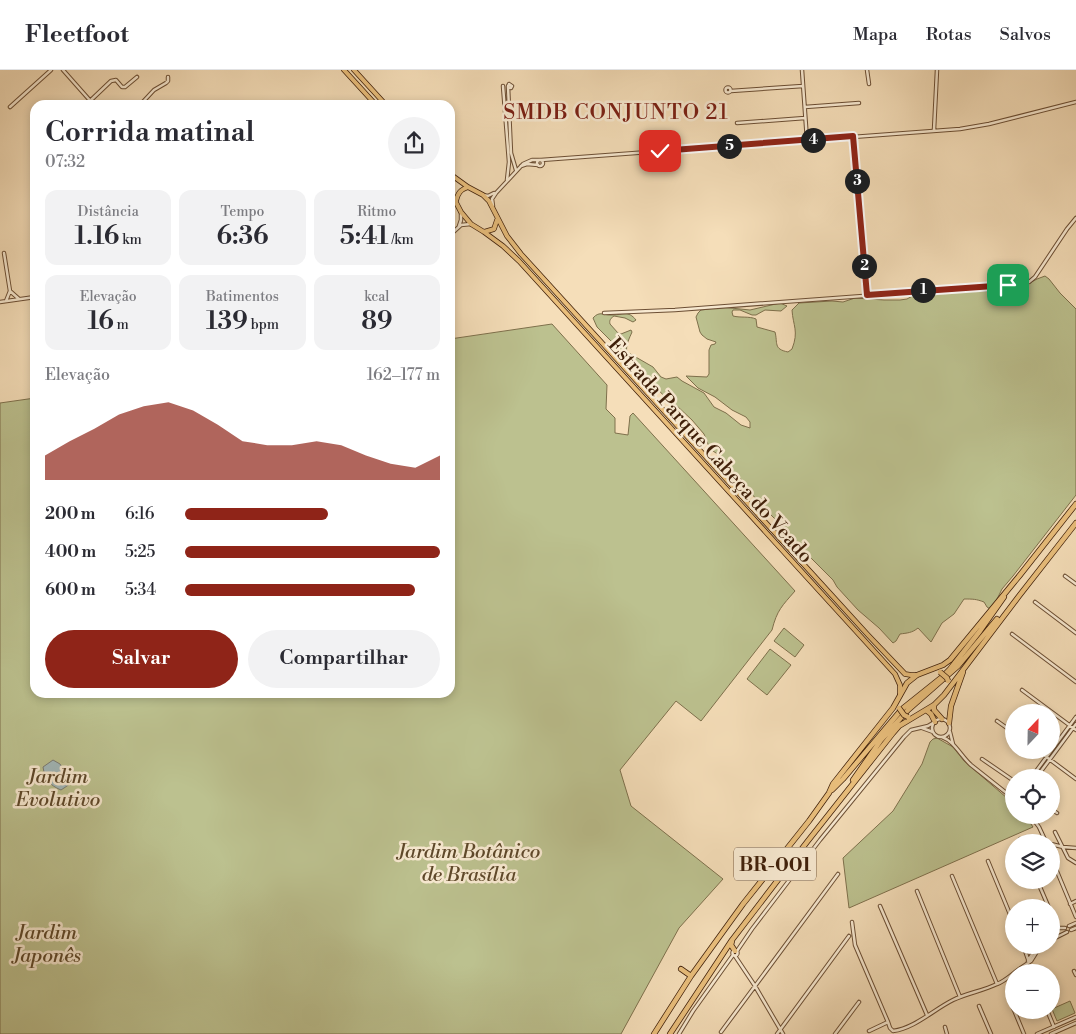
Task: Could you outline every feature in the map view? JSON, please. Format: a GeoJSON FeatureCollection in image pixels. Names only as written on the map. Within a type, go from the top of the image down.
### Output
{"type":"FeatureCollection","features":[{"type":"Feature","properties":{"kind":"highway"},"geometry":{"type":"LineString","coordinates":[[917,675],[943,665],[950,660],[1076,504]]}},
{"type":"Feature","properties":{"kind":"highway","name":"BR-001"},"geometry":{"type":"LineString","coordinates":[[670,1034],[725,949],[846,792],[899,726],[934,705],[944,695],[1076,523]]}},
{"type":"Feature","properties":{"kind":"highway"},"geometry":{"type":"LineString","coordinates":[[829,793],[902,710],[957,661],[994,612],[1012,584]]}},
{"type":"Feature","properties":{"kind":"highway"},"geometry":{"type":"LineString","coordinates":[[846,792],[881,740],[908,710],[958,666],[1025,588]]}},
{"type":"Feature","properties":{"kind":"highway"},"geometry":{"type":"LineString","coordinates":[[949,723],[951,706],[968,662]]}},
{"type":"Feature","properties":{"kind":"highway"},"geometry":{"type":"LineString","coordinates":[[932,670],[940,672],[947,678],[949,688]]}},
{"type":"Feature","properties":{"kind":"highway","name":"BR-001"},"geometry":{"type":"LineString","coordinates":[[654,1034],[691,976],[743,904],[829,793],[833,784],[886,718],[907,683],[917,675]]}},
{"type":"Feature","properties":{"kind":"highway"},"geometry":{"type":"LineString","coordinates":[[900,697],[899,708],[904,715],[908,717],[917,716]]}},
{"type":"Feature","properties":{"kind":"highway"},"geometry":{"type":"LineString","coordinates":[[934,705],[934,710],[942,719]]}},
{"type":"Feature","properties":{"kind":"highway"},"geometry":{"type":"LineString","coordinates":[[926,710],[931,714],[934,723]]}},
{"type":"Feature","properties":{"kind":"highway"},"geometry":{"type":"LineString","coordinates":[[732,940],[731,945],[735,953]]}},
{"type":"Feature","properties":{"kind":"highway"},"geometry":{"type":"LineString","coordinates":[[725,949],[735,953]]}},
{"type":"Feature","properties":{"kind":"highway"},"geometry":{"type":"LineString","coordinates":[[681,969],[691,976]]}},
{"type":"Feature","properties":{"kind":"highway"},"geometry":{"type":"LineString","coordinates":[[687,1007],[693,1011]]}},
{"type":"Feature","properties":{"kind":"main road"},"geometry":{"type":"LineString","coordinates":[[344,70],[371,100]]}},
{"type":"Feature","properties":{"kind":"main road"},"geometry":{"type":"LineString","coordinates":[[354,70],[381,100]]}},
{"type":"Feature","properties":{"kind":"main road"},"geometry":{"type":"LineString","coordinates":[[455,178],[489,201],[497,218],[494,229],[484,232],[471,224],[461,212],[456,202],[458,194],[460,191],[468,188]]}},
{"type":"Feature","properties":{"kind":"main road","name":"Estrada Parque Cabeça do Veado"},"geometry":{"type":"LineString","coordinates":[[497,218],[507,236],[521,254],[900,669],[905,674],[917,675]]}},
{"type":"Feature","properties":{"kind":"main road","name":"Estrada Parque Cabeça do Veado"},"geometry":{"type":"LineString","coordinates":[[484,232],[503,246],[525,268],[895,674],[900,685],[900,697]]}},
{"type":"Feature","properties":{"kind":"main road"},"geometry":{"type":"LineString","coordinates":[[793,562],[798,558]]}},
{"type":"Feature","properties":{"kind":"main road"},"geometry":{"type":"LineString","coordinates":[[797,567],[802,562]]}},
{"type":"Feature","properties":{"kind":"street"},"geometry":{"type":"LineString","coordinates":[[10,107],[51,70]]}},
{"type":"Feature","properties":{"kind":"street"},"geometry":{"type":"LineString","coordinates":[[63,70],[90,100],[111,81],[116,80],[125,87],[137,77]]}},
{"type":"Feature","properties":{"kind":"street"},"geometry":{"type":"LineString","coordinates":[[802,70],[807,140]]}},
{"type":"Feature","properties":{"kind":"street"},"geometry":{"type":"LineString","coordinates":[[867,70],[869,84]]}},
{"type":"Feature","properties":{"kind":"street"},"geometry":{"type":"LineString","coordinates":[[934,130],[937,70]]}},
{"type":"Feature","properties":{"kind":"street"},"geometry":{"type":"LineString","coordinates":[[145,100],[157,87],[166,83],[169,79],[168,77]]}},
{"type":"Feature","properties":{"kind":"street"},"geometry":{"type":"LineString","coordinates":[[502,86],[509,162],[507,180]]}},
{"type":"Feature","properties":{"kind":"street"},"geometry":{"type":"LineString","coordinates":[[731,91],[803,86]]}},
{"type":"Feature","properties":{"kind":"street"},"geometry":{"type":"LineString","coordinates":[[510,87],[508,92],[511,153],[516,170]]}},
{"type":"Feature","properties":{"kind":"street"},"geometry":{"type":"LineString","coordinates":[[493,207],[492,199],[496,192],[520,166],[529,160],[978,127],[1076,102]]}},
{"type":"Feature","properties":{"kind":"street"},"geometry":{"type":"LineString","coordinates":[[805,107],[859,103]]}},
{"type":"Feature","properties":{"kind":"street"},"geometry":{"type":"LineString","coordinates":[[736,123],[805,118]]}},
{"type":"Feature","properties":{"kind":"street"},"geometry":{"type":"LineString","coordinates":[[853,136],[867,295]]}},
{"type":"Feature","properties":{"kind":"street"},"geometry":{"type":"LineString","coordinates":[[520,166],[527,164],[541,166],[543,163],[554,158]]}},
{"type":"Feature","properties":{"kind":"street"},"geometry":{"type":"LineString","coordinates":[[540,160],[543,163]]}},
{"type":"Feature","properties":{"kind":"street"},"geometry":{"type":"LineString","coordinates":[[538,165],[540,160]]}},
{"type":"Feature","properties":{"kind":"street"},"geometry":{"type":"LineString","coordinates":[[482,195],[488,196],[496,192]]}},
{"type":"Feature","properties":{"kind":"street"},"geometry":{"type":"LineString","coordinates":[[458,227],[461,220],[461,212]]}},
{"type":"Feature","properties":{"kind":"street"},"geometry":{"type":"LineString","coordinates":[[604,313],[675,310],[1024,284],[1035,277],[1076,218]]}},
{"type":"Feature","properties":{"kind":"street"},"geometry":{"type":"LineString","coordinates":[[455,230],[465,224],[471,224]]}},
{"type":"Feature","properties":{"kind":"street"},"geometry":{"type":"LineString","coordinates":[[4,253],[10,291],[6,301]]}},
{"type":"Feature","properties":{"kind":"street"},"geometry":{"type":"LineString","coordinates":[[10,291],[19,299]]}},
{"type":"Feature","properties":{"kind":"street"},"geometry":{"type":"LineString","coordinates":[[0,302],[30,297]]}},
{"type":"Feature","properties":{"kind":"street"},"geometry":{"type":"LineString","coordinates":[[1065,576],[1076,584]]}},
{"type":"Feature","properties":{"kind":"street"},"geometry":{"type":"LineString","coordinates":[[1034,602],[1076,633]]}},
{"type":"Feature","properties":{"kind":"street"},"geometry":{"type":"LineString","coordinates":[[1012,634],[1076,682]]}},
{"type":"Feature","properties":{"kind":"street"},"geometry":{"type":"LineString","coordinates":[[1022,690],[1073,727]]}},
{"type":"Feature","properties":{"kind":"street"},"geometry":{"type":"LineString","coordinates":[[1073,727],[1076,717]]}},
{"type":"Feature","properties":{"kind":"street"},"geometry":{"type":"LineString","coordinates":[[680,1034],[693,1011],[786,884],[904,737],[911,730],[928,726],[942,719],[949,723],[954,745]]}},
{"type":"Feature","properties":{"kind":"street"},"geometry":{"type":"LineString","coordinates":[[998,721],[1005,726]]}},
{"type":"Feature","properties":{"kind":"street"},"geometry":{"type":"LineString","coordinates":[[933,732],[934,723]]}},
{"type":"Feature","properties":{"kind":"street"},"geometry":{"type":"LineString","coordinates":[[1060,743],[1076,724]]}},
{"type":"Feature","properties":{"kind":"street"},"geometry":{"type":"LineString","coordinates":[[921,728],[945,738],[954,745],[964,759],[1005,792]]}},
{"type":"Feature","properties":{"kind":"street"},"geometry":{"type":"LineString","coordinates":[[942,737],[950,732]]}},
{"type":"Feature","properties":{"kind":"street"},"geometry":{"type":"LineString","coordinates":[[982,758],[1005,775]]}},
{"type":"Feature","properties":{"kind":"street"},"geometry":{"type":"LineString","coordinates":[[1039,769],[1047,759]]}},
{"type":"Feature","properties":{"kind":"street"},"geometry":{"type":"LineString","coordinates":[[1049,759],[1076,779]]}},
{"type":"Feature","properties":{"kind":"street"},"geometry":{"type":"LineString","coordinates":[[1055,832],[1070,860],[1076,863]]}},
{"type":"Feature","properties":{"kind":"street"},"geometry":{"type":"LineString","coordinates":[[1060,846],[1076,848]]}},
{"type":"Feature","properties":{"kind":"street"},"geometry":{"type":"LineString","coordinates":[[988,861],[1005,902]]}},
{"type":"Feature","properties":{"kind":"street"},"geometry":{"type":"LineString","coordinates":[[722,1032],[838,874]]}},
{"type":"Feature","properties":{"kind":"street"},"geometry":{"type":"LineString","coordinates":[[952,876],[997,984]]}},
{"type":"Feature","properties":{"kind":"street"},"geometry":{"type":"LineString","coordinates":[[1060,879],[1076,917]]}},
{"type":"Feature","properties":{"kind":"street"},"geometry":{"type":"LineString","coordinates":[[917,891],[960,996]]}},
{"type":"Feature","properties":{"kind":"street"},"geometry":{"type":"LineString","coordinates":[[1070,904],[1076,901]]}},
{"type":"Feature","properties":{"kind":"street"},"geometry":{"type":"LineString","coordinates":[[880,906],[927,1015]]}},
{"type":"Feature","properties":{"kind":"street"},"geometry":{"type":"LineString","coordinates":[[852,922],[855,945],[888,1022],[895,1031],[917,1022],[960,996],[997,984],[1005,979]]}},
{"type":"Feature","properties":{"kind":"street"},"geometry":{"type":"LineString","coordinates":[[1076,923],[1070,928],[1076,928]]}},
{"type":"Feature","properties":{"kind":"street"},"geometry":{"type":"LineString","coordinates":[[1060,928],[1065,928]]}},
{"type":"Feature","properties":{"kind":"street"},"geometry":{"type":"LineString","coordinates":[[1060,936],[1067,932]]}},
{"type":"Feature","properties":{"kind":"street"},"geometry":{"type":"LineString","coordinates":[[777,1034],[849,936]]}},
{"type":"Feature","properties":{"kind":"street"},"geometry":{"type":"LineString","coordinates":[[735,953],[783,1034]]}},
{"type":"Feature","properties":{"kind":"street"},"geometry":{"type":"LineString","coordinates":[[1026,954],[1029,961]]}},
{"type":"Feature","properties":{"kind":"street"},"geometry":{"type":"LineString","coordinates":[[1029,961],[1032,954]]}},
{"type":"Feature","properties":{"kind":"street"},"geometry":{"type":"LineString","coordinates":[[1025,964],[1034,954]]}},
{"type":"Feature","properties":{"kind":"street"},"geometry":{"type":"LineString","coordinates":[[1074,970],[1076,975]]}},
{"type":"Feature","properties":{"kind":"street"},"geometry":{"type":"LineString","coordinates":[[835,1034],[859,1002]]}},
{"type":"Feature","properties":{"kind":"street"},"geometry":{"type":"LineString","coordinates":[[979,1006],[991,1034]]}},
{"type":"Feature","properties":{"kind":"street"},"geometry":{"type":"LineString","coordinates":[[1037,1034],[1076,1017]]}},
{"type":"Feature","properties":{"kind":"street"},"geometry":{"type":"LineString","coordinates":[[1018,1019],[1024,1034]]}},
{"type":"Feature","properties":{"kind":"street"},"geometry":{"type":"LineString","coordinates":[[1051,1019],[1054,1027]]}},
{"type":"Feature","properties":{"kind":"street"},"geometry":{"type":"LineString","coordinates":[[869,1031],[888,1022]]}},
{"type":"Feature","properties":{"kind":"street"},"geometry":{"type":"LineString","coordinates":[[1051,1034],[1058,1033],[1076,1023]]}},
{"type":"Feature","properties":{"kind":"street"},"geometry":{"type":"LineString","coordinates":[[945,1027],[947,1034]]}},
{"type":"Feature","properties":{"kind":"green space"},"geometry":{"type":"Polygon","coordinates":[[[1045,276],[1076,309],[1076,495],[1002,589],[990,609],[984,602],[964,599],[954,614],[942,623],[931,642],[918,628],[912,632],[900,634],[893,643],[858,610],[833,580],[751,494],[744,482],[730,469],[722,457],[710,449],[704,434],[692,420],[636,370],[625,355],[597,327],[593,318],[600,314],[630,315],[636,320],[633,322],[614,316],[610,321],[610,324],[618,333],[621,334],[631,330],[627,352],[653,367],[661,377],[666,379],[677,377],[704,393],[714,407],[726,413],[741,425],[750,428],[750,422],[746,417],[698,388],[686,376],[707,377],[709,374],[709,350],[711,345],[716,342],[707,339],[700,332],[696,317],[701,310],[721,307],[750,310],[780,303],[787,306],[781,311],[765,310],[756,315],[740,310],[733,310],[732,312],[733,316],[756,319],[757,327],[775,332],[778,347],[788,352],[792,349],[795,338],[792,310],[799,303],[843,302],[855,298],[900,300],[907,299],[916,294],[923,296],[955,292],[996,291],[1006,287],[1024,286],[1045,276]]]}},
{"type":"Feature","properties":{"kind":"green space","name":"Jardim Botânico de Brasília"},"geometry":{"type":"Polygon","coordinates":[[[552,324],[607,385],[606,409],[615,418],[615,433],[628,435],[630,416],[633,413],[795,591],[781,609],[772,630],[701,721],[676,701],[620,770],[631,806],[723,879],[679,928],[621,1034],[0,1034],[0,403],[30,399],[30,698],[455,698],[455,338],[552,324]]]}},
{"type":"Feature","properties":{"kind":"green space"},"geometry":{"type":"Polygon","coordinates":[[[784,628],[804,645],[795,657],[774,641],[784,628]]]}},
{"type":"Feature","properties":{"kind":"green space"},"geometry":{"type":"Polygon","coordinates":[[[770,649],[791,665],[767,695],[747,679],[770,649]]]}},
{"type":"Feature","properties":{"kind":"green space"},"geometry":{"type":"Polygon","coordinates":[[[937,738],[953,747],[964,761],[1005,796],[1005,824],[1031,824],[1033,827],[1017,834],[1005,834],[1005,839],[849,908],[843,858],[893,811],[922,764],[930,742],[937,738]]]}},
{"type":"Feature","properties":{"kind":"green space"},"geometry":{"type":"Polygon","coordinates":[[[1070,1001],[1075,1013],[1057,1021],[1056,1019],[1060,1019],[1060,1005],[1070,1001]]]}},
{"type":"Feature","properties":{"kind":"water"},"geometry":{"type":"Polygon","coordinates":[[[53,760],[60,764],[65,772],[68,774],[72,772],[77,777],[71,779],[70,784],[61,790],[51,784],[46,778],[44,771],[43,767],[53,760]]]}},
{"type":"Feature","properties":{"kind":"district","name":"SMDB CONJUNTO 21"},"geometry":{"type":"Point","coordinates":[616,112]}},
{"type":"Feature","properties":{"kind":"route"},"geometry":{"type":"LineString","coordinates":[[660,151],[853,136],[867,295],[1008,285]]}},
{"type":"Feature","properties":{"kind":"park label","name":"Jardim Evolutivo"},"geometry":{"type":"Point","coordinates":[58,788]}},
{"type":"Feature","properties":{"kind":"park label","name":"Jardim Japonês"},"geometry":{"type":"Point","coordinates":[47,944]}}]}
